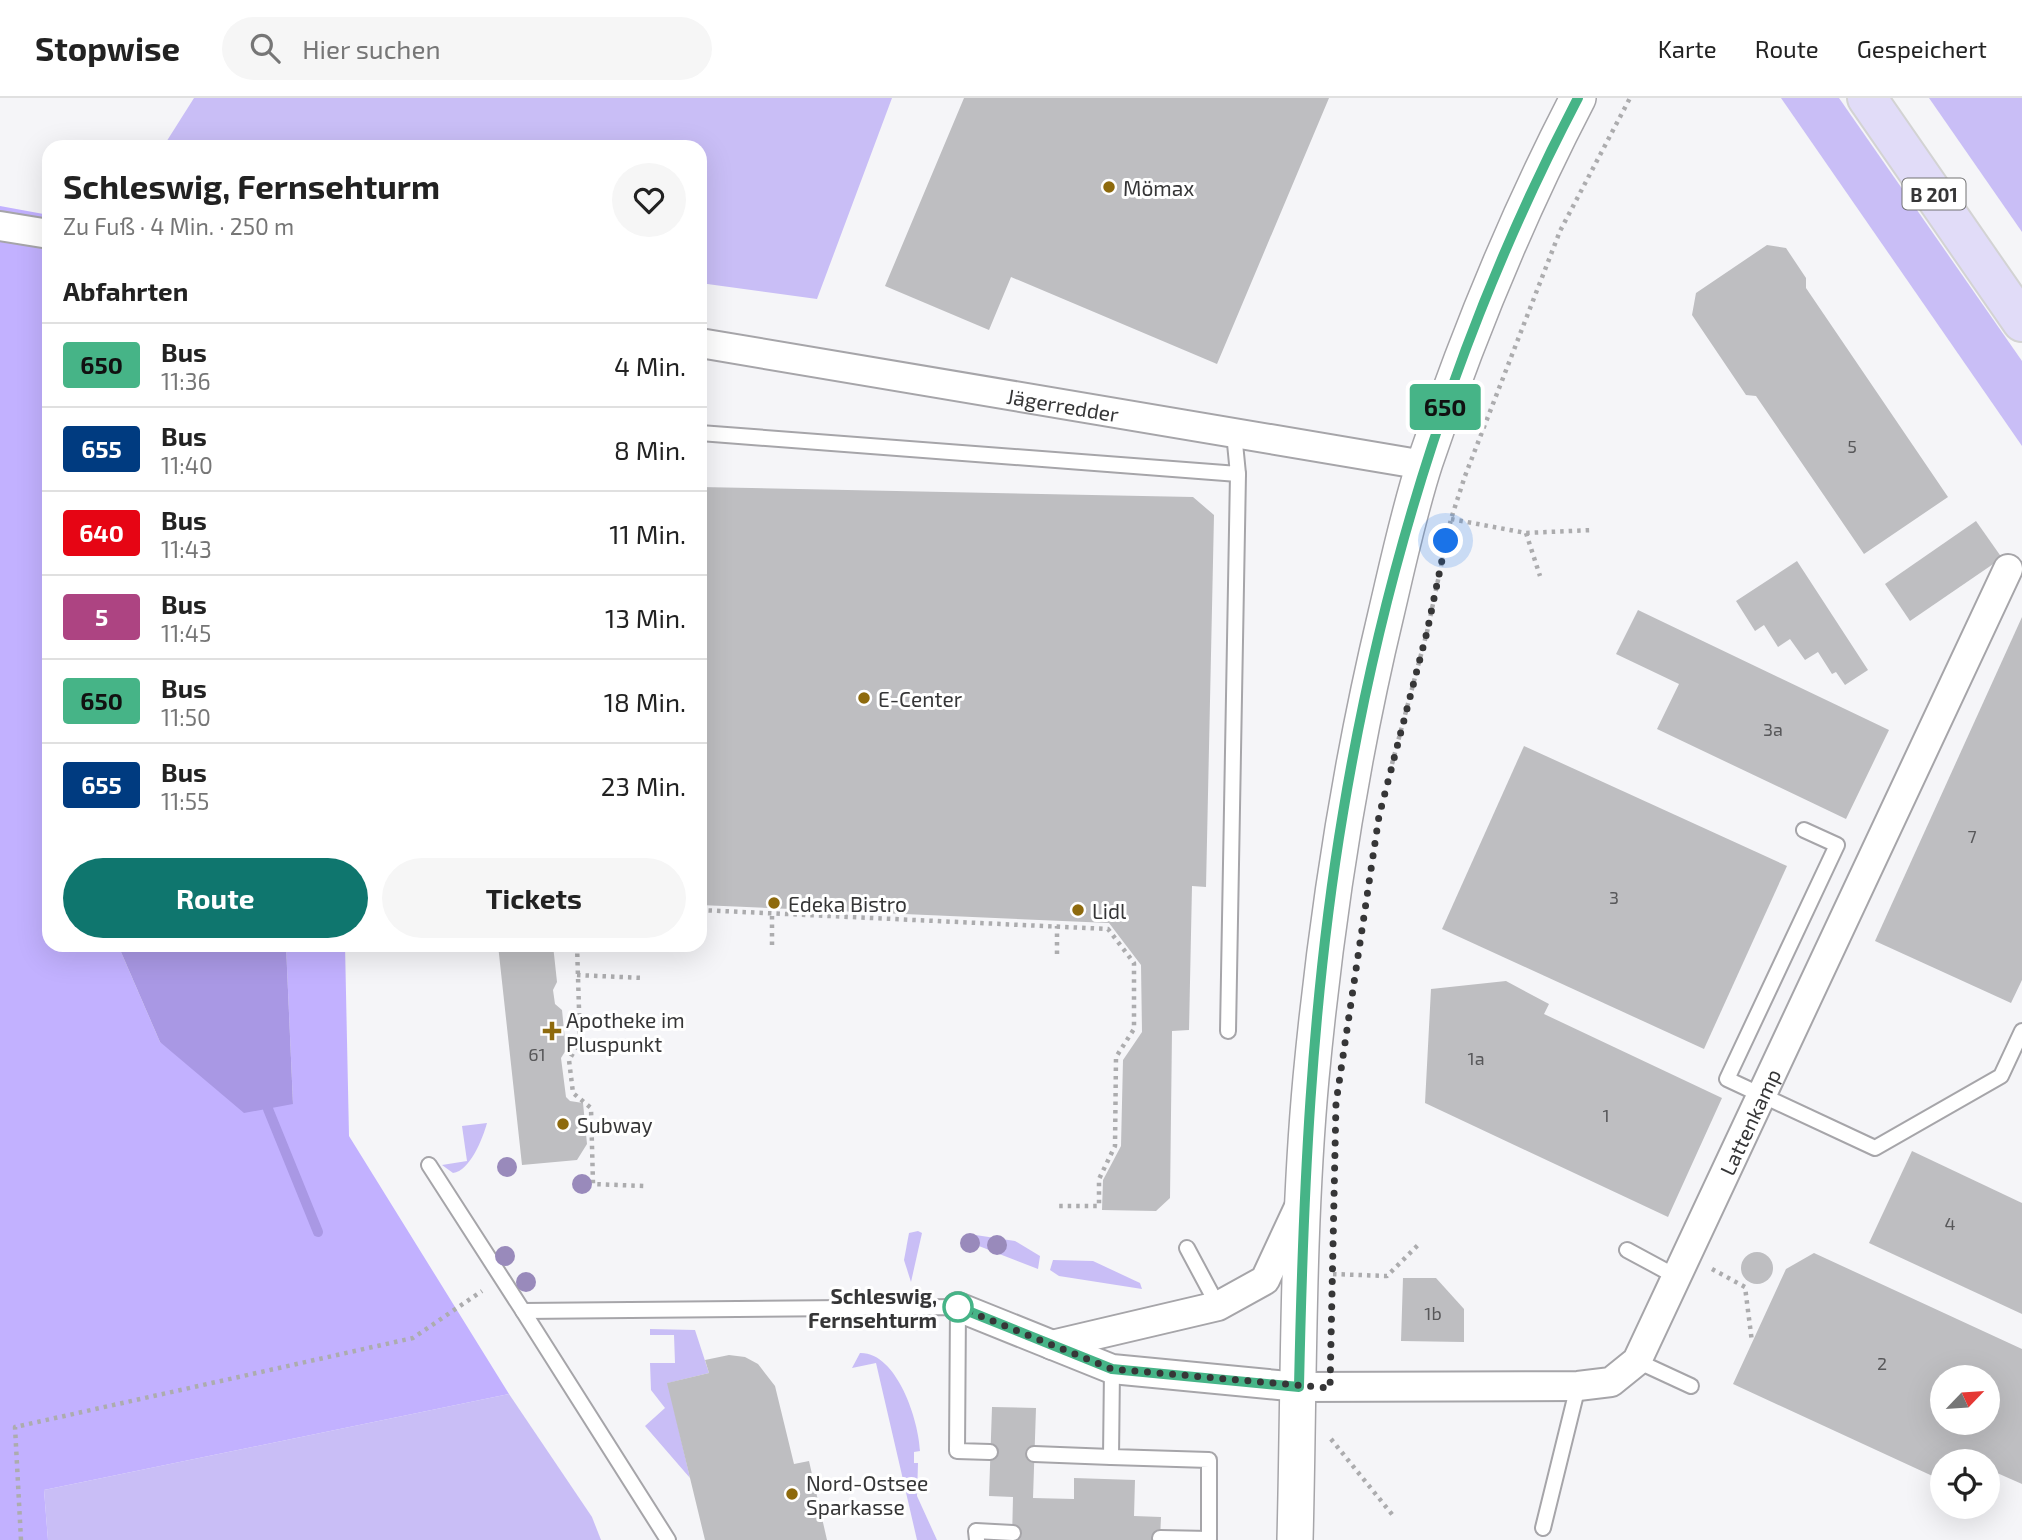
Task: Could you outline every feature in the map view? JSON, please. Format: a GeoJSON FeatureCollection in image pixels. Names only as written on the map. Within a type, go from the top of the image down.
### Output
{"type":"FeatureCollection","features":[{"type":"Feature","properties":{"kind":"main road","name":"B 201"},"geometry":{"type":"LineString","coordinates":[[1867,98],[2011,297],[2022,322]]}},
{"type":"Feature","properties":{"kind":"street"},"geometry":{"type":"LineString","coordinates":[[1295,1540],[1304,1198],[1311,1079],[1342,815],[1361,718],[1424,465],[1483,306],[1539,173],[1578,98]]}},
{"type":"Feature","properties":{"kind":"street"},"geometry":{"type":"LineString","coordinates":[[0,226],[42,233]]}},
{"type":"Feature","properties":{"kind":"street","name":"Jägerredder"},"geometry":{"type":"LineString","coordinates":[[707,345],[1424,465]]}},
{"type":"Feature","properties":{"kind":"street","name":"Lattenkamp"},"geometry":{"type":"LineString","coordinates":[[958,1307],[1112,1369],[1299,1387],[1578,1385],[1611,1382],[1637,1361],[2008,569]]}},
{"type":"Feature","properties":{"kind":"street"},"geometry":{"type":"LineString","coordinates":[[1052,1345],[1218,1306],[1265,1280],[1304,1198]]}},
{"type":"Feature","properties":{"kind":"lane"},"geometry":{"type":"LineString","coordinates":[[1228,1031],[1238,474],[1234,433]]}},
{"type":"Feature","properties":{"kind":"lane"},"geometry":{"type":"LineString","coordinates":[[707,434],[1238,474]]}},
{"type":"Feature","properties":{"kind":"lane"},"geometry":{"type":"LineString","coordinates":[[1804,830],[1837,845],[1727,1079],[1875,1148],[2001,1076],[2022,1031]]}},
{"type":"Feature","properties":{"kind":"lane"},"geometry":{"type":"LineString","coordinates":[[429,1165],[668,1540]]}},
{"type":"Feature","properties":{"kind":"lane"},"geometry":{"type":"LineString","coordinates":[[1187,1248],[1218,1306]]}},
{"type":"Feature","properties":{"kind":"lane"},"geometry":{"type":"LineString","coordinates":[[1627,1250],[1682,1267]]}},
{"type":"Feature","properties":{"kind":"lane"},"geometry":{"type":"LineString","coordinates":[[523,1311],[958,1307],[957,1451],[990,1452]]}},
{"type":"Feature","properties":{"kind":"lane"},"geometry":{"type":"LineString","coordinates":[[1637,1361],[1691,1386]]}},
{"type":"Feature","properties":{"kind":"lane"},"geometry":{"type":"LineString","coordinates":[[1111,1457],[1112,1369]]}},
{"type":"Feature","properties":{"kind":"lane"},"geometry":{"type":"LineString","coordinates":[[1543,1528],[1578,1385]]}},
{"type":"Feature","properties":{"kind":"lane"},"geometry":{"type":"LineString","coordinates":[[1034,1454],[1209,1460],[1209,1539],[1160,1538]]}},
{"type":"Feature","properties":{"kind":"lane"},"geometry":{"type":"LineString","coordinates":[[976,1540],[976,1531],[1013,1533]]}},
{"type":"Feature","properties":{"kind":"path"},"geometry":{"type":"LineString","coordinates":[[1389,777],[1427,632],[1451,519],[1560,231],[1630,98]]}},
{"type":"Feature","properties":{"kind":"path"},"geometry":{"type":"LineString","coordinates":[[1451,519],[1526,533],[1594,530]]}},
{"type":"Feature","properties":{"kind":"path"},"geometry":{"type":"LineString","coordinates":[[1526,533],[1540,576]]}},
{"type":"Feature","properties":{"kind":"path"},"geometry":{"type":"LineString","coordinates":[[707,910],[1108,929],[1134,963],[1134,1029],[1116,1057],[1115,1146],[1099,1179],[1099,1206],[1056,1206]]}},
{"type":"Feature","properties":{"kind":"path"},"geometry":{"type":"LineString","coordinates":[[772,914],[772,945]]}},
{"type":"Feature","properties":{"kind":"path"},"geometry":{"type":"LineString","coordinates":[[1057,926],[1057,954]]}},
{"type":"Feature","properties":{"kind":"path"},"geometry":{"type":"LineString","coordinates":[[577,952],[580,1041],[569,1060],[573,1093],[591,1108],[593,1184],[644,1186]]}},
{"type":"Feature","properties":{"kind":"path"},"geometry":{"type":"LineString","coordinates":[[577,975],[643,978]]}},
{"type":"Feature","properties":{"kind":"path"},"geometry":{"type":"LineString","coordinates":[[1333,1274],[1387,1276],[1420,1243]]}},
{"type":"Feature","properties":{"kind":"path"},"geometry":{"type":"LineString","coordinates":[[1333,1261],[1333,1285]]}},
{"type":"Feature","properties":{"kind":"path"},"geometry":{"type":"LineString","coordinates":[[1682,1267],[1745,1287],[1752,1342]]}},
{"type":"Feature","properties":{"kind":"path"},"geometry":{"type":"LineString","coordinates":[[21,1540],[15,1427],[413,1338],[501,1277]]}},
{"type":"Feature","properties":{"kind":"path"},"geometry":{"type":"LineString","coordinates":[[1328,1449],[1329,1436],[1395,1518]]}},
{"type":"Feature","properties":{"kind":"shaded area"},"geometry":{"type":"Polygon","coordinates":[[[194,98],[892,98],[817,299],[707,284],[707,140],[167,140],[194,98]]]}},
{"type":"Feature","properties":{"kind":"shaded area"},"geometry":{"type":"Polygon","coordinates":[[[1781,98],[1839,98],[2022,361],[2022,446],[1781,98]]]}},
{"type":"Feature","properties":{"kind":"shaded area"},"geometry":{"type":"Polygon","coordinates":[[[1929,98],[2022,98],[2022,232],[1929,98]]]}},
{"type":"Feature","properties":{"kind":"shaded area"},"geometry":{"type":"Polygon","coordinates":[[[0,206],[42,214],[42,952],[121,952],[160,1042],[293,1104],[286,952],[345,952],[349,1136],[509,1394],[44,1490],[48,1540],[0,1540],[0,206]]]}},
{"type":"Feature","properties":{"kind":"shaded area"},"geometry":{"type":"Polygon","coordinates":[[[121,952],[286,952],[293,1104],[244,1113],[160,1042],[121,952]]]}},
{"type":"Feature","properties":{"kind":"shaded area"},"geometry":{"type":"Polygon","coordinates":[[[487,1123],[479,1145],[465,1166],[453,1173],[442,1165],[467,1161],[462,1126],[487,1123]]]}},
{"type":"Feature","properties":{"kind":"shaded area"},"geometry":{"type":"Polygon","coordinates":[[[909,1233],[922,1233],[911,1282],[904,1260],[909,1233]]]}},
{"type":"Feature","properties":{"kind":"shaded area"},"geometry":{"type":"Polygon","coordinates":[[[969,1234],[1015,1241],[1040,1256],[1038,1269],[966,1241],[969,1234]]]}},
{"type":"Feature","properties":{"kind":"shaded area"},"geometry":{"type":"Polygon","coordinates":[[[1053,1260],[1093,1261],[1140,1283],[1142,1289],[1059,1276],[1050,1270],[1053,1260]]]}},
{"type":"Feature","properties":{"kind":"shaded area"},"geometry":{"type":"Polygon","coordinates":[[[650,1329],[695,1330],[709,1373],[668,1383],[690,1478],[645,1426],[665,1408],[651,1390],[650,1363],[675,1363],[674,1335],[650,1335],[650,1329]]]}},
{"type":"Feature","properties":{"kind":"shaded area"},"geometry":{"type":"Polygon","coordinates":[[[860,1353],[873,1356],[885,1364],[895,1376],[910,1407],[919,1438],[920,1451],[914,1452],[914,1463],[918,1463],[917,1496],[937,1540],[917,1540],[876,1363],[852,1368],[860,1353]]]}},
{"type":"Feature","properties":{"kind":"shaded area"},"geometry":{"type":"Polygon","coordinates":[[[509,1394],[592,1517],[601,1540],[48,1540],[44,1490],[509,1394]]]}},
{"type":"Feature","properties":{"kind":"building","name":"Mömax"},"geometry":{"type":"Polygon","coordinates":[[[964,98],[1329,98],[1217,364],[1011,277],[989,330],[885,286],[964,98]]]}},
{"type":"Feature","properties":{"kind":"building"},"geometry":{"type":"Polygon","coordinates":[[[1767,245],[1786,248],[1806,278],[1806,288],[1948,497],[1864,554],[1756,396],[1746,395],[1692,315],[1696,293],[1767,245]]]}},
{"type":"Feature","properties":{"kind":"building"},"geometry":{"type":"Polygon","coordinates":[[[707,487],[1193,497],[1214,515],[1206,887],[1192,886],[1189,1030],[1172,1031],[1170,1198],[1156,1211],[1102,1210],[1103,1180],[1121,1146],[1123,1060],[1142,1032],[1141,965],[1109,923],[707,905],[707,487]]]}},
{"type":"Feature","properties":{"kind":"building"},"geometry":{"type":"Polygon","coordinates":[[[1976,521],[2002,558],[1910,621],[1885,584],[1976,521]]]}},
{"type":"Feature","properties":{"kind":"building"},"geometry":{"type":"Polygon","coordinates":[[[1797,561],[1868,670],[1845,685],[1836,672],[1832,674],[1818,652],[1805,660],[1790,639],[1778,647],[1764,625],[1755,631],[1736,601],[1797,561]]]}},
{"type":"Feature","properties":{"kind":"building"},"geometry":{"type":"Polygon","coordinates":[[[1638,610],[1889,730],[1846,819],[1657,729],[1679,684],[1616,654],[1638,610]]]}},
{"type":"Feature","properties":{"kind":"building"},"geometry":{"type":"Polygon","coordinates":[[[2022,617],[2022,980],[2011,1003],[1875,941],[2022,617]]]}},
{"type":"Feature","properties":{"kind":"building"},"geometry":{"type":"Polygon","coordinates":[[[1524,746],[1787,866],[1704,1049],[1442,929],[1524,746]]]}},
{"type":"Feature","properties":{"kind":"building"},"geometry":{"type":"Polygon","coordinates":[[[499,952],[554,952],[557,982],[553,990],[555,1004],[562,1010],[566,1050],[561,1058],[566,1097],[570,1101],[583,1103],[587,1144],[577,1160],[522,1165],[499,952]]]}},
{"type":"Feature","properties":{"kind":"building"},"geometry":{"type":"Polygon","coordinates":[[[1506,981],[1549,1004],[1544,1014],[1722,1098],[1668,1217],[1425,1103],[1431,989],[1506,981]]]}},
{"type":"Feature","properties":{"kind":"building"},"geometry":{"type":"Polygon","coordinates":[[[1912,1151],[2022,1203],[2022,1314],[1869,1243],[1912,1151]]]}},
{"type":"Feature","properties":{"kind":"building"},"geometry":{"type":"Polygon","coordinates":[[[1757,1252],[1768,1257],[1773,1268],[1768,1279],[1757,1284],[1746,1279],[1741,1268],[1746,1257],[1757,1252]]]}},
{"type":"Feature","properties":{"kind":"building"},"geometry":{"type":"Polygon","coordinates":[[[1814,1253],[2022,1349],[2022,1484],[2000,1474],[2000,1449],[1930,1449],[1930,1475],[1733,1384],[1786,1269],[1814,1253]]]}},
{"type":"Feature","properties":{"kind":"building"},"geometry":{"type":"Polygon","coordinates":[[[1403,1278],[1436,1278],[1464,1309],[1464,1342],[1401,1341],[1403,1278]]]}},
{"type":"Feature","properties":{"kind":"building"},"geometry":{"type":"Polygon","coordinates":[[[729,1355],[745,1357],[758,1364],[775,1386],[794,1464],[809,1461],[827,1540],[705,1540],[667,1383],[709,1373],[705,1360],[729,1355]]]}},
{"type":"Feature","properties":{"kind":"building"},"geometry":{"type":"Polygon","coordinates":[[[992,1407],[1036,1408],[1033,1498],[1074,1499],[1074,1478],[1135,1480],[1134,1516],[1161,1517],[1160,1540],[1012,1540],[1013,1497],[989,1496],[992,1407]]]}},
{"type":"Feature","properties":{"kind":"waterway"},"geometry":{"type":"LineString","coordinates":[[268,1109],[318,1232]]}},
{"type":"Feature","properties":{"kind":"bus line","name":"650"},"geometry":{"type":"LineString","coordinates":[[958,1307],[1112,1369],[1299,1387],[1304,1198],[1311,1079],[1342,815],[1361,718],[1424,465],[1483,306],[1539,173],[1578,98]]}},
{"type":"Feature","properties":{"kind":"place","name":"Mömax"},"geometry":{"type":"Point","coordinates":[1109,187]}},
{"type":"Feature","properties":{"kind":"place","name":"E-Center"},"geometry":{"type":"Point","coordinates":[864,698]}},
{"type":"Feature","properties":{"kind":"place","name":"Edeka Bistro"},"geometry":{"type":"Point","coordinates":[774,903]}},
{"type":"Feature","properties":{"kind":"place","name":"Lidl"},"geometry":{"type":"Point","coordinates":[1078,910]}},
{"type":"Feature","properties":{"kind":"place","name":"Apotheke im Pluspunkt"},"geometry":{"type":"Point","coordinates":[552,1031]}},
{"type":"Feature","properties":{"kind":"place","name":"Subway"},"geometry":{"type":"Point","coordinates":[563,1124]}},
{"type":"Feature","properties":{"kind":"place","name":"Schleswig, Fernsehturm"},"geometry":{"type":"Point","coordinates":[958,1307]}},
{"type":"Feature","properties":{"kind":"place","name":"Nord-Ostsee Sparkasse"},"geometry":{"type":"Point","coordinates":[792,1494]}},
{"type":"Feature","properties":{"kind":"route"},"geometry":{"type":"LineString","coordinates":[[958,1307],[1112,1369],[1330,1388],[1336,1103],[1379,816],[1427,632],[1446,541]]}}]}
